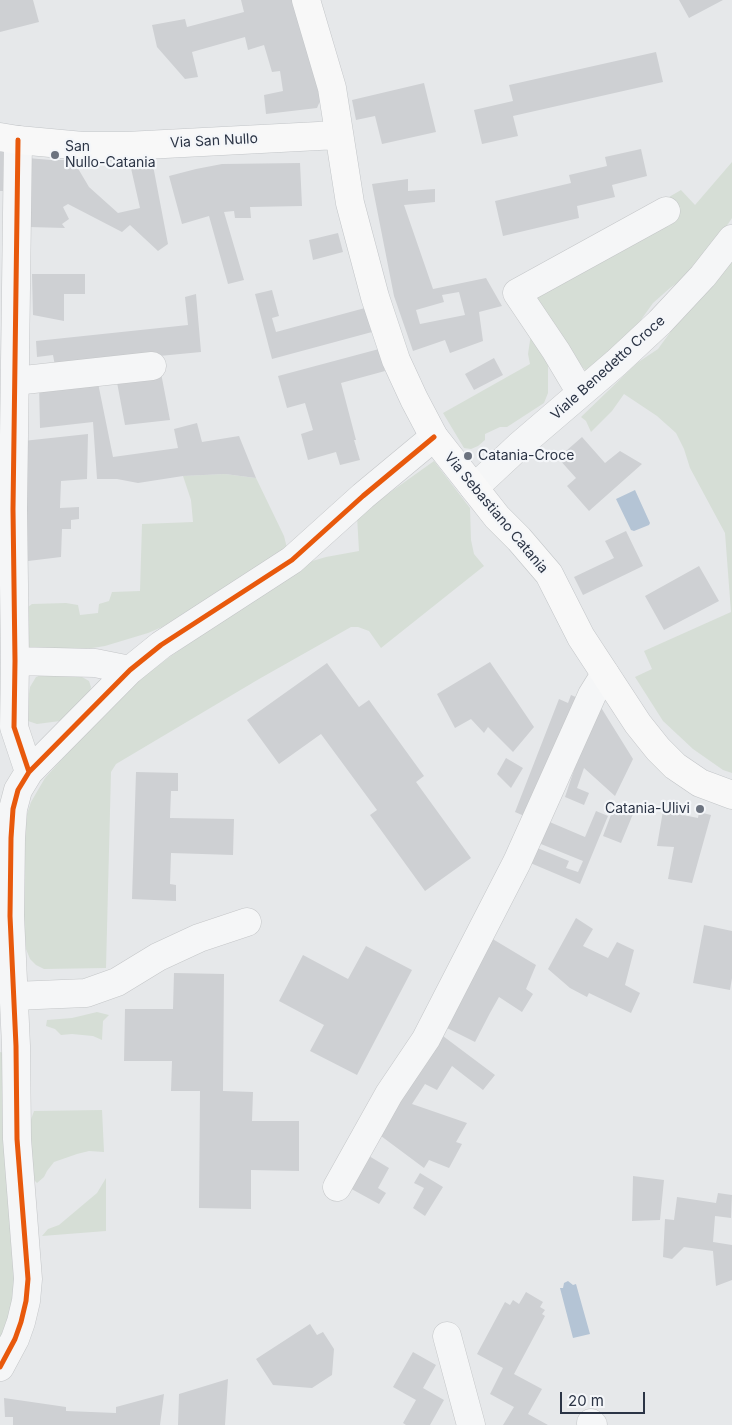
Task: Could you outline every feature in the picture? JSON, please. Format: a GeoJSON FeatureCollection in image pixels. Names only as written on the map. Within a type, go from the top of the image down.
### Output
{"type":"FeatureCollection","features":[{"type":"Feature","properties":{"kind":"main road","name":"Via Sebastiano Catania"},"geometry":{"type":"LineString","coordinates":[[306,0],[332,88],[350,203],[375,297],[396,360],[434,437],[497,517],[549,574],[582,636],[605,674],[658,749],[675,766],[700,783],[732,794]]}},
{"type":"Feature","properties":{"kind":"main road","name":"Via San Nullo"},"geometry":{"type":"LineString","coordinates":[[9,139],[83,146],[109,146],[338,135]]}},
{"type":"Feature","properties":{"kind":"street"},"geometry":{"type":"LineString","coordinates":[[9,139],[15,381],[13,509],[16,661],[14,727],[29,772]]}},
{"type":"Feature","properties":{"kind":"street"},"geometry":{"type":"LineString","coordinates":[[581,393],[556,351],[517,293],[666,211]]}},
{"type":"Feature","properties":{"kind":"street","name":"Viale Benedetto Croce"},"geometry":{"type":"LineString","coordinates":[[474,488],[660,322],[704,276],[732,239]]}},
{"type":"Feature","properties":{"kind":"street"},"geometry":{"type":"LineString","coordinates":[[15,381],[152,366]]}},
{"type":"Feature","properties":{"kind":"street"},"geometry":{"type":"LineString","coordinates":[[0,1367],[15,1339],[21,1322],[26,1301],[28,1279],[17,1139],[14,996],[5,916],[13,810],[18,790],[29,772],[130,670],[161,645],[292,560],[363,496],[434,437]]}},
{"type":"Feature","properties":{"kind":"street"},"geometry":{"type":"LineString","coordinates":[[16,661],[95,663],[130,670]]}},
{"type":"Feature","properties":{"kind":"street"},"geometry":{"type":"LineString","coordinates":[[337,1187],[388,1094],[426,1038],[517,862],[592,695],[605,674]]}},
{"type":"Feature","properties":{"kind":"street"},"geometry":{"type":"LineString","coordinates":[[14,996],[86,993],[117,982],[158,957],[199,938],[247,922]]}},
{"type":"Feature","properties":{"kind":"street"},"geometry":{"type":"LineString","coordinates":[[447,1336],[471,1425]]}},
{"type":"Feature","properties":{"kind":"shaded area"},"geometry":{"type":"Polygon","coordinates":[[[732,162],[732,218],[726,227],[683,279],[653,303],[638,324],[587,372],[567,350],[536,304],[537,296],[657,228],[669,226],[677,220],[679,209],[669,197],[681,190],[695,205],[732,162]]]}},
{"type":"Feature","properties":{"kind":"shaded area"},"geometry":{"type":"Polygon","coordinates":[[[732,256],[732,773],[723,770],[693,749],[663,721],[635,677],[652,669],[644,651],[731,612],[725,533],[690,468],[676,433],[657,416],[624,394],[612,411],[591,432],[586,421],[581,417],[637,363],[658,349],[682,316],[732,256]]]}},
{"type":"Feature","properties":{"kind":"shaded area"},"geometry":{"type":"Polygon","coordinates":[[[531,334],[548,365],[548,393],[544,403],[507,427],[500,427],[485,434],[485,440],[478,446],[471,449],[464,448],[443,413],[530,364],[528,354],[531,334]]]}},
{"type":"Feature","properties":{"kind":"shaded area"},"geometry":{"type":"Polygon","coordinates":[[[434,461],[470,508],[471,540],[474,554],[484,566],[381,648],[369,631],[358,627],[351,627],[116,764],[111,772],[106,968],[44,969],[36,965],[30,959],[24,944],[20,895],[24,823],[31,802],[45,778],[102,715],[140,679],[167,659],[309,562],[359,551],[357,516],[434,461]]]}},
{"type":"Feature","properties":{"kind":"shaded area"},"geometry":{"type":"Polygon","coordinates":[[[225,474],[256,478],[284,536],[287,548],[162,627],[148,633],[105,646],[86,649],[26,648],[25,609],[32,604],[66,603],[78,605],[80,615],[98,613],[99,604],[109,601],[112,592],[140,591],[142,524],[193,522],[191,500],[183,476],[225,474]]]}},
{"type":"Feature","properties":{"kind":"shaded area"},"geometry":{"type":"Polygon","coordinates":[[[57,673],[82,677],[89,681],[90,691],[60,721],[37,724],[28,721],[26,713],[30,687],[36,677],[57,673]]]}},
{"type":"Feature","properties":{"kind":"shaded area"},"geometry":{"type":"Polygon","coordinates":[[[97,1012],[109,1015],[103,1021],[102,1040],[93,1036],[61,1035],[55,1029],[46,1026],[47,1020],[72,1018],[97,1012]]]}},
{"type":"Feature","properties":{"kind":"shaded area"},"geometry":{"type":"Polygon","coordinates":[[[0,1052],[7,1054],[18,1290],[0,1350],[0,1052]]]}},
{"type":"Feature","properties":{"kind":"shaded area"},"geometry":{"type":"Polygon","coordinates":[[[102,1110],[104,1152],[89,1151],[54,1162],[44,1177],[37,1183],[32,1178],[30,1169],[30,1122],[34,1111],[102,1110]]]}},
{"type":"Feature","properties":{"kind":"shaded area"},"geometry":{"type":"Polygon","coordinates":[[[106,1178],[106,1231],[42,1236],[48,1229],[59,1225],[97,1193],[106,1178]]]}},
{"type":"Feature","properties":{"kind":"water"},"geometry":{"type":"Polygon","coordinates":[[[635,490],[650,523],[634,531],[631,530],[616,499],[635,490]]]}},
{"type":"Feature","properties":{"kind":"water"},"geometry":{"type":"Polygon","coordinates":[[[568,1281],[573,1285],[576,1284],[590,1334],[573,1338],[560,1288],[563,1288],[564,1283],[568,1281]]]}},
{"type":"Feature","properties":{"kind":"building"},"geometry":{"type":"Polygon","coordinates":[[[0,0],[33,0],[39,22],[0,32],[0,0]]]}},
{"type":"Feature","properties":{"kind":"building"},"geometry":{"type":"Polygon","coordinates":[[[241,0],[293,0],[323,94],[317,108],[266,114],[264,95],[283,91],[280,71],[272,72],[264,45],[248,50],[245,37],[192,52],[198,77],[185,79],[157,47],[152,25],[185,19],[187,27],[244,12],[241,0]]]}},
{"type":"Feature","properties":{"kind":"building"},"geometry":{"type":"Polygon","coordinates":[[[679,0],[723,0],[689,18],[679,0]]]}},
{"type":"Feature","properties":{"kind":"building"},"geometry":{"type":"Polygon","coordinates":[[[656,52],[663,82],[513,116],[518,136],[482,144],[474,110],[513,101],[509,85],[656,52]]]}},
{"type":"Feature","properties":{"kind":"building"},"geometry":{"type":"Polygon","coordinates":[[[424,83],[436,132],[382,144],[375,116],[356,120],[352,100],[424,83]]]}},
{"type":"Feature","properties":{"kind":"building"},"geometry":{"type":"Polygon","coordinates":[[[641,149],[647,176],[612,185],[615,197],[577,206],[579,218],[503,236],[495,201],[571,183],[569,175],[607,166],[605,157],[641,149]]]}},
{"type":"Feature","properties":{"kind":"building"},"geometry":{"type":"Polygon","coordinates":[[[0,152],[8,152],[8,191],[0,191],[0,152]]]}},
{"type":"Feature","properties":{"kind":"building"},"geometry":{"type":"Polygon","coordinates":[[[128,155],[151,155],[168,244],[158,251],[130,225],[122,232],[68,204],[63,207],[69,219],[62,224],[65,228],[29,227],[27,158],[73,160],[89,187],[118,213],[140,208],[128,155]]]}},
{"type":"Feature","properties":{"kind":"building"},"geometry":{"type":"Polygon","coordinates":[[[300,163],[302,206],[250,207],[251,218],[235,218],[234,211],[224,212],[244,280],[228,284],[209,216],[182,224],[169,176],[222,164],[300,163]]]}},
{"type":"Feature","properties":{"kind":"building"},"geometry":{"type":"Polygon","coordinates":[[[408,179],[408,191],[435,189],[435,202],[404,205],[433,289],[486,278],[502,306],[479,312],[483,341],[450,353],[445,340],[413,351],[394,296],[372,184],[408,179]],[[459,292],[442,295],[444,302],[416,310],[420,324],[465,315],[459,292]]]}},
{"type":"Feature","properties":{"kind":"building"},"geometry":{"type":"Polygon","coordinates":[[[338,233],[343,252],[313,260],[309,240],[338,233]]]}},
{"type":"Feature","properties":{"kind":"building"},"geometry":{"type":"Polygon","coordinates":[[[32,274],[85,274],[85,294],[64,294],[64,321],[33,315],[32,274]]]}},
{"type":"Feature","properties":{"kind":"building"},"geometry":{"type":"Polygon","coordinates":[[[272,290],[279,316],[272,318],[276,332],[365,308],[372,332],[272,359],[255,294],[272,290]]]}},
{"type":"Feature","properties":{"kind":"building"},"geometry":{"type":"Polygon","coordinates":[[[196,294],[201,352],[55,366],[53,355],[37,357],[36,341],[188,325],[185,297],[196,294]]]}},
{"type":"Feature","properties":{"kind":"building"},"geometry":{"type":"Polygon","coordinates":[[[379,349],[385,371],[341,383],[360,460],[340,465],[336,452],[308,460],[301,434],[313,430],[305,403],[287,408],[278,376],[379,349]]]}},
{"type":"Feature","properties":{"kind":"building"},"geometry":{"type":"Polygon","coordinates":[[[494,358],[503,375],[474,390],[465,374],[494,358]]]}},
{"type":"Feature","properties":{"kind":"building"},"geometry":{"type":"Polygon","coordinates":[[[161,373],[170,420],[125,425],[116,377],[161,373]]]}},
{"type":"Feature","properties":{"kind":"building"},"geometry":{"type":"Polygon","coordinates":[[[97,378],[113,457],[178,448],[174,429],[197,423],[202,442],[239,436],[256,478],[225,474],[183,476],[138,483],[117,479],[97,479],[93,422],[40,428],[39,384],[97,378]]]}},
{"type":"Feature","properties":{"kind":"building"},"geometry":{"type":"Polygon","coordinates":[[[88,434],[87,479],[61,481],[60,508],[79,507],[79,519],[71,520],[71,529],[62,529],[61,557],[20,562],[23,441],[88,434]]]}},
{"type":"Feature","properties":{"kind":"building"},"geometry":{"type":"Polygon","coordinates":[[[582,437],[605,463],[620,451],[642,464],[589,511],[567,486],[576,478],[558,458],[582,437]]]}},
{"type":"Feature","properties":{"kind":"building"},"geometry":{"type":"Polygon","coordinates":[[[626,531],[643,566],[583,595],[574,577],[614,558],[605,541],[626,531]]]}},
{"type":"Feature","properties":{"kind":"building"},"geometry":{"type":"Polygon","coordinates":[[[699,566],[719,601],[664,630],[645,596],[699,566]]]}},
{"type":"Feature","properties":{"kind":"building"},"geometry":{"type":"Polygon","coordinates":[[[490,662],[534,727],[513,752],[488,727],[484,733],[471,719],[455,728],[437,694],[490,662]]]}},
{"type":"Feature","properties":{"kind":"building"},"geometry":{"type":"Polygon","coordinates":[[[327,663],[359,707],[369,700],[424,776],[416,782],[471,858],[425,891],[370,815],[377,810],[321,734],[279,764],[247,720],[327,663]]]}},
{"type":"Feature","properties":{"kind":"building"},"geometry":{"type":"Polygon","coordinates":[[[571,695],[580,699],[529,818],[515,812],[559,699],[568,703],[571,695]]]}},
{"type":"Feature","properties":{"kind":"building"},"geometry":{"type":"Polygon","coordinates":[[[597,701],[633,759],[615,796],[584,768],[577,788],[589,793],[584,805],[565,797],[597,701]]]}},
{"type":"Feature","properties":{"kind":"building"},"geometry":{"type":"Polygon","coordinates":[[[506,758],[523,768],[511,788],[497,774],[506,758]]]}},
{"type":"Feature","properties":{"kind":"building"},"geometry":{"type":"Polygon","coordinates":[[[136,772],[178,773],[178,791],[171,791],[170,818],[234,819],[233,855],[171,853],[170,884],[176,885],[176,901],[132,899],[136,772]]]}},
{"type":"Feature","properties":{"kind":"building"},"geometry":{"type":"Polygon","coordinates":[[[614,807],[633,814],[621,843],[603,836],[614,807]]]}},
{"type":"Feature","properties":{"kind":"building"},"geometry":{"type":"Polygon","coordinates":[[[596,811],[608,816],[580,884],[528,862],[535,847],[569,861],[566,868],[578,872],[583,861],[536,842],[545,820],[585,837],[596,811]]]}},
{"type":"Feature","properties":{"kind":"building"},"geometry":{"type":"Polygon","coordinates":[[[663,811],[698,818],[699,812],[711,815],[692,883],[668,879],[674,847],[657,846],[663,811]]]}},
{"type":"Feature","properties":{"kind":"building"},"geometry":{"type":"Polygon","coordinates":[[[576,918],[593,929],[583,946],[608,958],[617,942],[634,950],[625,985],[640,993],[631,1013],[589,993],[587,997],[570,988],[548,969],[576,918]]]}},
{"type":"Feature","properties":{"kind":"building"},"geometry":{"type":"Polygon","coordinates":[[[704,925],[732,931],[732,978],[730,990],[693,983],[704,925]]]}},
{"type":"Feature","properties":{"kind":"building"},"geometry":{"type":"Polygon","coordinates":[[[491,938],[536,965],[526,989],[533,994],[522,1012],[499,997],[475,1042],[447,1028],[491,938]]]}},
{"type":"Feature","properties":{"kind":"building"},"geometry":{"type":"Polygon","coordinates":[[[366,946],[412,970],[357,1075],[310,1051],[324,1025],[279,1001],[303,955],[348,979],[366,946]]]}},
{"type":"Feature","properties":{"kind":"building"},"geometry":{"type":"Polygon","coordinates":[[[174,973],[224,974],[223,1091],[253,1092],[252,1121],[299,1121],[299,1171],[251,1170],[251,1209],[199,1208],[200,1091],[171,1091],[172,1061],[124,1061],[125,1009],[173,1009],[174,973]]]}},
{"type":"Feature","properties":{"kind":"building"},"geometry":{"type":"Polygon","coordinates":[[[443,1036],[495,1075],[483,1090],[452,1066],[437,1090],[425,1084],[412,1104],[467,1123],[456,1142],[462,1144],[449,1168],[429,1160],[424,1168],[377,1133],[443,1036]]]}},
{"type":"Feature","properties":{"kind":"building"},"geometry":{"type":"Polygon","coordinates":[[[364,1153],[389,1168],[378,1188],[386,1193],[379,1204],[346,1186],[364,1153]]]}},
{"type":"Feature","properties":{"kind":"building"},"geometry":{"type":"Polygon","coordinates":[[[420,1173],[443,1187],[425,1216],[413,1208],[424,1188],[414,1183],[420,1173]]]}},
{"type":"Feature","properties":{"kind":"building"},"geometry":{"type":"Polygon","coordinates":[[[633,1176],[664,1180],[660,1220],[632,1221],[633,1176]]]}},
{"type":"Feature","properties":{"kind":"building"},"geometry":{"type":"Polygon","coordinates":[[[718,1193],[732,1195],[731,1218],[715,1216],[713,1242],[732,1245],[732,1280],[716,1286],[713,1251],[684,1247],[672,1259],[663,1257],[665,1219],[674,1220],[677,1197],[716,1203],[718,1193]]]}},
{"type":"Feature","properties":{"kind":"building"},"geometry":{"type":"Polygon","coordinates":[[[526,1292],[543,1302],[540,1307],[545,1310],[542,1314],[545,1316],[514,1374],[542,1389],[528,1414],[548,1425],[503,1425],[514,1407],[490,1394],[503,1368],[477,1354],[505,1302],[510,1305],[513,1300],[519,1304],[526,1292]]]}},
{"type":"Feature","properties":{"kind":"building"},"geometry":{"type":"Polygon","coordinates":[[[310,1324],[317,1335],[323,1332],[334,1349],[332,1375],[312,1388],[273,1385],[256,1359],[310,1324]]]}},
{"type":"Feature","properties":{"kind":"building"},"geometry":{"type":"Polygon","coordinates":[[[413,1352],[436,1365],[423,1388],[444,1400],[430,1425],[406,1425],[403,1423],[416,1400],[393,1387],[413,1352]]]}},
{"type":"Feature","properties":{"kind":"building"},"geometry":{"type":"Polygon","coordinates":[[[228,1379],[225,1425],[178,1425],[179,1394],[228,1379]]]}},
{"type":"Feature","properties":{"kind":"building"},"geometry":{"type":"Polygon","coordinates":[[[164,1394],[160,1425],[13,1425],[13,1417],[5,1417],[4,1398],[66,1407],[66,1411],[116,1413],[116,1407],[164,1394]]]}},
{"type":"Feature","properties":{"kind":"cycle path"},"geometry":{"type":"LineString","coordinates":[[18,140],[13,509],[14,727],[29,772]]}},
{"type":"Feature","properties":{"kind":"cycle path"},"geometry":{"type":"LineString","coordinates":[[0,1367],[15,1339],[21,1322],[26,1301],[28,1279],[17,1139],[16,1046],[10,916],[11,838],[13,809],[18,790],[29,772],[130,670],[161,645],[292,560],[363,496],[434,437]]}},
{"type":"Feature","properties":{"kind":"place","name":"San Nullo-Catania"},"geometry":{"type":"Point","coordinates":[55,155]}},
{"type":"Feature","properties":{"kind":"place","name":"Catania-Croce"},"geometry":{"type":"Point","coordinates":[468,456]}},
{"type":"Feature","properties":{"kind":"place","name":"Catania-Ulivi"},"geometry":{"type":"Point","coordinates":[700,809]}}]}
